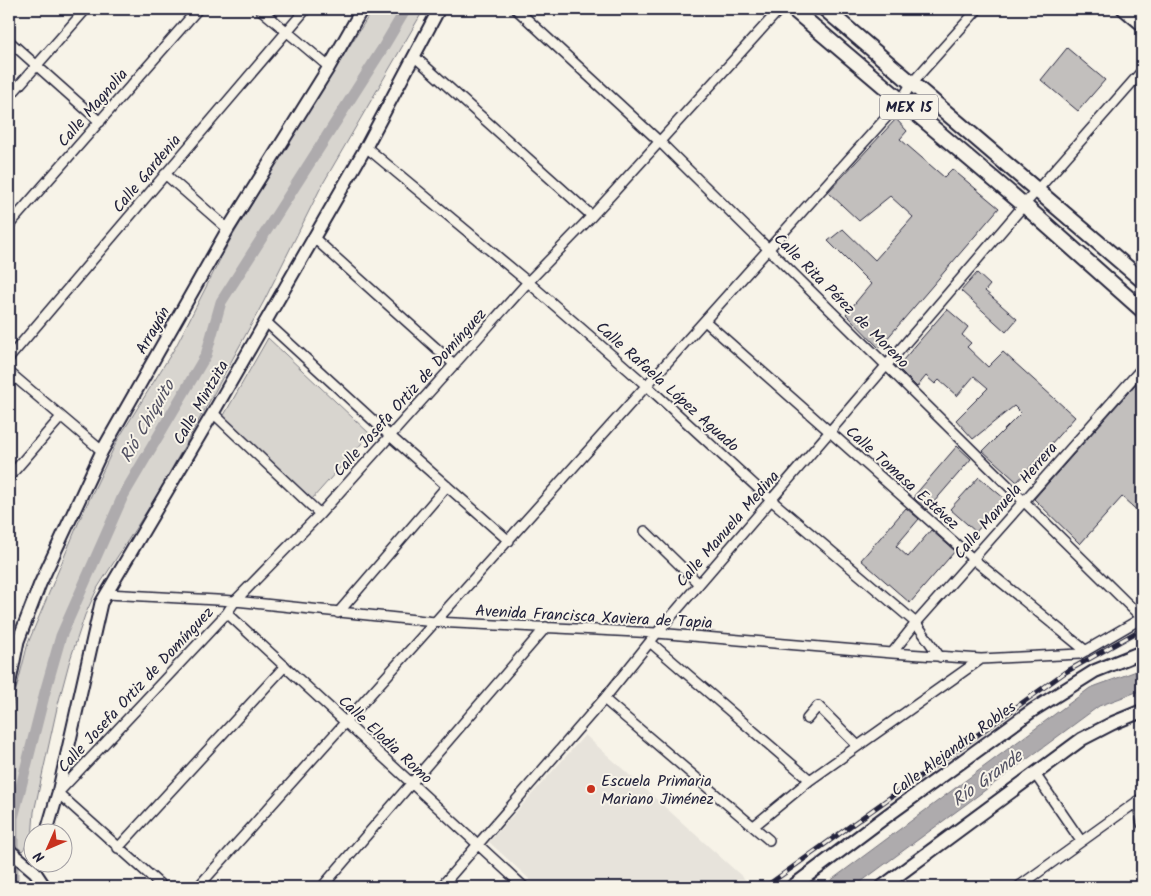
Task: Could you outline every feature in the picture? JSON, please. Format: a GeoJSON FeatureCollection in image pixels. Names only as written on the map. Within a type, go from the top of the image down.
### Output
{"type":"FeatureCollection","features":[{"type":"Feature","properties":{"kind":"main road","name":"MEX 15"},"geometry":{"type":"LineString","coordinates":[[793,9],[1024,205],[1142,310]]}},
{"type":"Feature","properties":{"kind":"main road","name":"MEX 15"},"geometry":{"type":"LineString","coordinates":[[825,9],[1142,280]]}},
{"type":"Feature","properties":{"kind":"main road","name":"Calle Alejandra Robles"},"geometry":{"type":"LineString","coordinates":[[792,887],[1033,710],[1095,671],[1142,652]]}},
{"type":"Feature","properties":{"kind":"main road"},"geometry":{"type":"LineString","coordinates":[[886,886],[1082,739],[1142,711]]}},
{"type":"Feature","properties":{"kind":"street"},"geometry":{"type":"LineString","coordinates":[[9,97],[86,9]]}},
{"type":"Feature","properties":{"kind":"street","name":"Calle Magnolia"},"geometry":{"type":"LineString","coordinates":[[9,225],[198,9]]}},
{"type":"Feature","properties":{"kind":"street"},"geometry":{"type":"LineString","coordinates":[[260,9],[329,67]]}},
{"type":"Feature","properties":{"kind":"street","name":"Calle Gardenia"},"geometry":{"type":"LineString","coordinates":[[9,358],[306,9]]}},
{"type":"Feature","properties":{"kind":"street","name":"Arrayán"},"geometry":{"type":"LineString","coordinates":[[9,686],[18,641],[40,584],[102,451],[228,229],[329,67],[362,9]]}},
{"type":"Feature","properties":{"kind":"street","name":"Calle Mintzita"},"geometry":{"type":"LineString","coordinates":[[49,824],[58,793],[101,603],[213,414],[366,147],[439,9]]}},
{"type":"Feature","properties":{"kind":"street","name":"Calle Rita Pérez de Moreno"},"geometry":{"type":"LineString","coordinates":[[516,9],[660,142],[1142,618]]}},
{"type":"Feature","properties":{"kind":"street","name":"Calle Josefa Ortiz de Domínguez"},"geometry":{"type":"LineString","coordinates":[[58,793],[227,613],[236,601],[320,514],[528,282],[592,216],[780,9]]}},
{"type":"Feature","properties":{"kind":"street"},"geometry":{"type":"LineString","coordinates":[[198,887],[902,101],[911,84],[978,9]]}},
{"type":"Feature","properties":{"kind":"street"},"geometry":{"type":"LineString","coordinates":[[1123,9],[1142,25]]}},
{"type":"Feature","properties":{"kind":"street"},"geometry":{"type":"LineString","coordinates":[[9,41],[100,122]]}},
{"type":"Feature","properties":{"kind":"street"},"geometry":{"type":"LineString","coordinates":[[415,57],[592,216]]}},
{"type":"Feature","properties":{"kind":"street","name":"Calle Manuela Medina"},"geometry":{"type":"LineString","coordinates":[[441,887],[604,699],[657,633],[1024,205],[1142,71]]}},
{"type":"Feature","properties":{"kind":"street","name":"Calle Rafaela López Aguado"},"geometry":{"type":"LineString","coordinates":[[366,147],[528,282],[647,386],[771,500],[916,623],[940,657]]}},
{"type":"Feature","properties":{"kind":"street"},"geometry":{"type":"LineString","coordinates":[[165,174],[228,229]]}},
{"type":"Feature","properties":{"kind":"street"},"geometry":{"type":"LineString","coordinates":[[313,237],[455,365]]}},
{"type":"Feature","properties":{"kind":"street"},"geometry":{"type":"LineString","coordinates":[[265,321],[389,435],[509,541]]}},
{"type":"Feature","properties":{"kind":"street","name":"Calle Tomasa Estévez"},"geometry":{"type":"LineString","coordinates":[[705,321],[973,559],[1083,653]]}},
{"type":"Feature","properties":{"kind":"street","name":"Calle Manuela Herrera"},"geometry":{"type":"LineString","coordinates":[[892,653],[916,623],[1142,368]]}},
{"type":"Feature","properties":{"kind":"street"},"geometry":{"type":"LineString","coordinates":[[9,372],[102,451]]}},
{"type":"Feature","properties":{"kind":"street"},"geometry":{"type":"LineString","coordinates":[[213,414],[320,514]]}},
{"type":"Feature","properties":{"kind":"street"},"geometry":{"type":"LineString","coordinates":[[9,477],[61,416]]}},
{"type":"Feature","properties":{"kind":"street"},"geometry":{"type":"LineString","coordinates":[[338,613],[447,486]]}},
{"type":"Feature","properties":{"kind":"street"},"geometry":{"type":"LineString","coordinates":[[644,531],[699,584]]}},
{"type":"Feature","properties":{"kind":"street","name":"Avenida Francisca Xaviera de Tapia"},"geometry":{"type":"LineString","coordinates":[[107,594],[236,601],[435,622],[657,633],[940,657],[981,659],[1083,653]]}},
{"type":"Feature","properties":{"kind":"street","name":"Calle Elodia Romo"},"geometry":{"type":"LineString","coordinates":[[227,613],[524,887]]}},
{"type":"Feature","properties":{"kind":"street"},"geometry":{"type":"LineString","coordinates":[[1083,653],[1142,618]]}},
{"type":"Feature","properties":{"kind":"street"},"geometry":{"type":"LineString","coordinates":[[322,887],[546,627]]}},
{"type":"Feature","properties":{"kind":"street"},"geometry":{"type":"LineString","coordinates":[[650,642],[810,780]]}},
{"type":"Feature","properties":{"kind":"street"},"geometry":{"type":"LineString","coordinates":[[754,826],[810,780],[981,659]]}},
{"type":"Feature","properties":{"kind":"street"},"geometry":{"type":"LineString","coordinates":[[118,848],[285,666]]}},
{"type":"Feature","properties":{"kind":"street"},"geometry":{"type":"LineString","coordinates":[[604,699],[769,840]]}},
{"type":"Feature","properties":{"kind":"street"},"geometry":{"type":"LineString","coordinates":[[807,719],[818,706],[858,746]]}},
{"type":"Feature","properties":{"kind":"street"},"geometry":{"type":"LineString","coordinates":[[1035,774],[1081,841]]}},
{"type":"Feature","properties":{"kind":"street"},"geometry":{"type":"LineString","coordinates":[[58,793],[163,887]]}},
{"type":"Feature","properties":{"kind":"street"},"geometry":{"type":"LineString","coordinates":[[1018,887],[1140,799]]}},
{"type":"Feature","properties":{"kind":"street"},"geometry":{"type":"LineString","coordinates":[[1140,799],[1142,824]]}},
{"type":"Feature","properties":{"kind":"street"},"geometry":{"type":"LineString","coordinates":[[9,850],[22,861]]}},
{"type":"Feature","properties":{"kind":"street"},"geometry":{"type":"LineString","coordinates":[[39,874],[45,887]]}},
{"type":"Feature","properties":{"kind":"shaded area"},"geometry":{"type":"Polygon","coordinates":[[[373,9],[424,9],[321,187],[264,301],[157,495],[98,587],[85,615],[69,663],[57,708],[34,812],[33,824],[22,824],[22,851],[9,839],[9,718],[28,643],[80,519],[117,441],[176,346],[229,242],[285,148],[373,9]]]}},
{"type":"Feature","properties":{"kind":"shaded area"},"geometry":{"type":"Polygon","coordinates":[[[268,338],[370,434],[312,499],[223,417],[268,338]]]}},
{"type":"Feature","properties":{"kind":"shaded area","name":"Escuela Primaria Mariano Jiménez"},"geometry":{"type":"Polygon","coordinates":[[[585,735],[747,881],[738,887],[538,887],[489,842],[585,735]]]}},
{"type":"Feature","properties":{"kind":"water","name":"Río Grande"},"geometry":{"type":"Polygon","coordinates":[[[1142,669],[1142,690],[1099,706],[854,887],[822,887],[1090,688],[1142,669]]]}},
{"type":"Feature","properties":{"kind":"building"},"geometry":{"type":"Polygon","coordinates":[[[1067,48],[1105,80],[1078,111],[1041,80],[1067,48]]]}},
{"type":"Feature","properties":{"kind":"building"},"geometry":{"type":"Polygon","coordinates":[[[896,119],[907,131],[900,139],[944,177],[952,169],[999,208],[879,348],[846,314],[871,284],[828,241],[843,229],[875,260],[913,217],[890,196],[859,221],[828,192],[896,119]]]}},
{"type":"Feature","properties":{"kind":"building"},"geometry":{"type":"Polygon","coordinates":[[[977,273],[990,285],[985,291],[1017,319],[1006,332],[961,291],[977,273]]]}},
{"type":"Feature","properties":{"kind":"building"},"geometry":{"type":"Polygon","coordinates":[[[947,309],[968,327],[962,335],[971,343],[967,347],[988,367],[1003,352],[1075,417],[1017,482],[983,451],[1021,413],[1014,406],[973,439],[956,420],[988,388],[974,376],[957,396],[939,380],[935,384],[926,376],[917,387],[897,367],[947,309]]]}},
{"type":"Feature","properties":{"kind":"building"},"geometry":{"type":"Polygon","coordinates":[[[1142,377],[1142,515],[1122,497],[1080,544],[1034,499],[1142,377]]]}},
{"type":"Feature","properties":{"kind":"building"},"geometry":{"type":"Polygon","coordinates":[[[957,446],[971,459],[927,510],[914,496],[957,446]]]}},
{"type":"Feature","properties":{"kind":"building"},"geometry":{"type":"Polygon","coordinates":[[[979,477],[1005,499],[976,532],[950,509],[979,477]]]}},
{"type":"Feature","properties":{"kind":"building"},"geometry":{"type":"Polygon","coordinates":[[[906,508],[919,519],[896,546],[908,557],[931,530],[955,551],[910,603],[861,560],[906,508]]]}},
{"type":"Feature","properties":{"kind":"waterway","name":"Rió Chiquito"},"geometry":{"type":"LineString","coordinates":[[13,887],[13,818],[45,692],[61,636],[123,496],[206,355],[221,302],[406,9]]}},
{"type":"Feature","properties":{"kind":"railway"},"geometry":{"type":"LineString","coordinates":[[765,887],[1064,673],[1142,629]]}},
{"type":"Feature","properties":{"kind":"place","name":"Escuela Primaria Mariano Jiménez"},"geometry":{"type":"Point","coordinates":[591,789]}}]}
